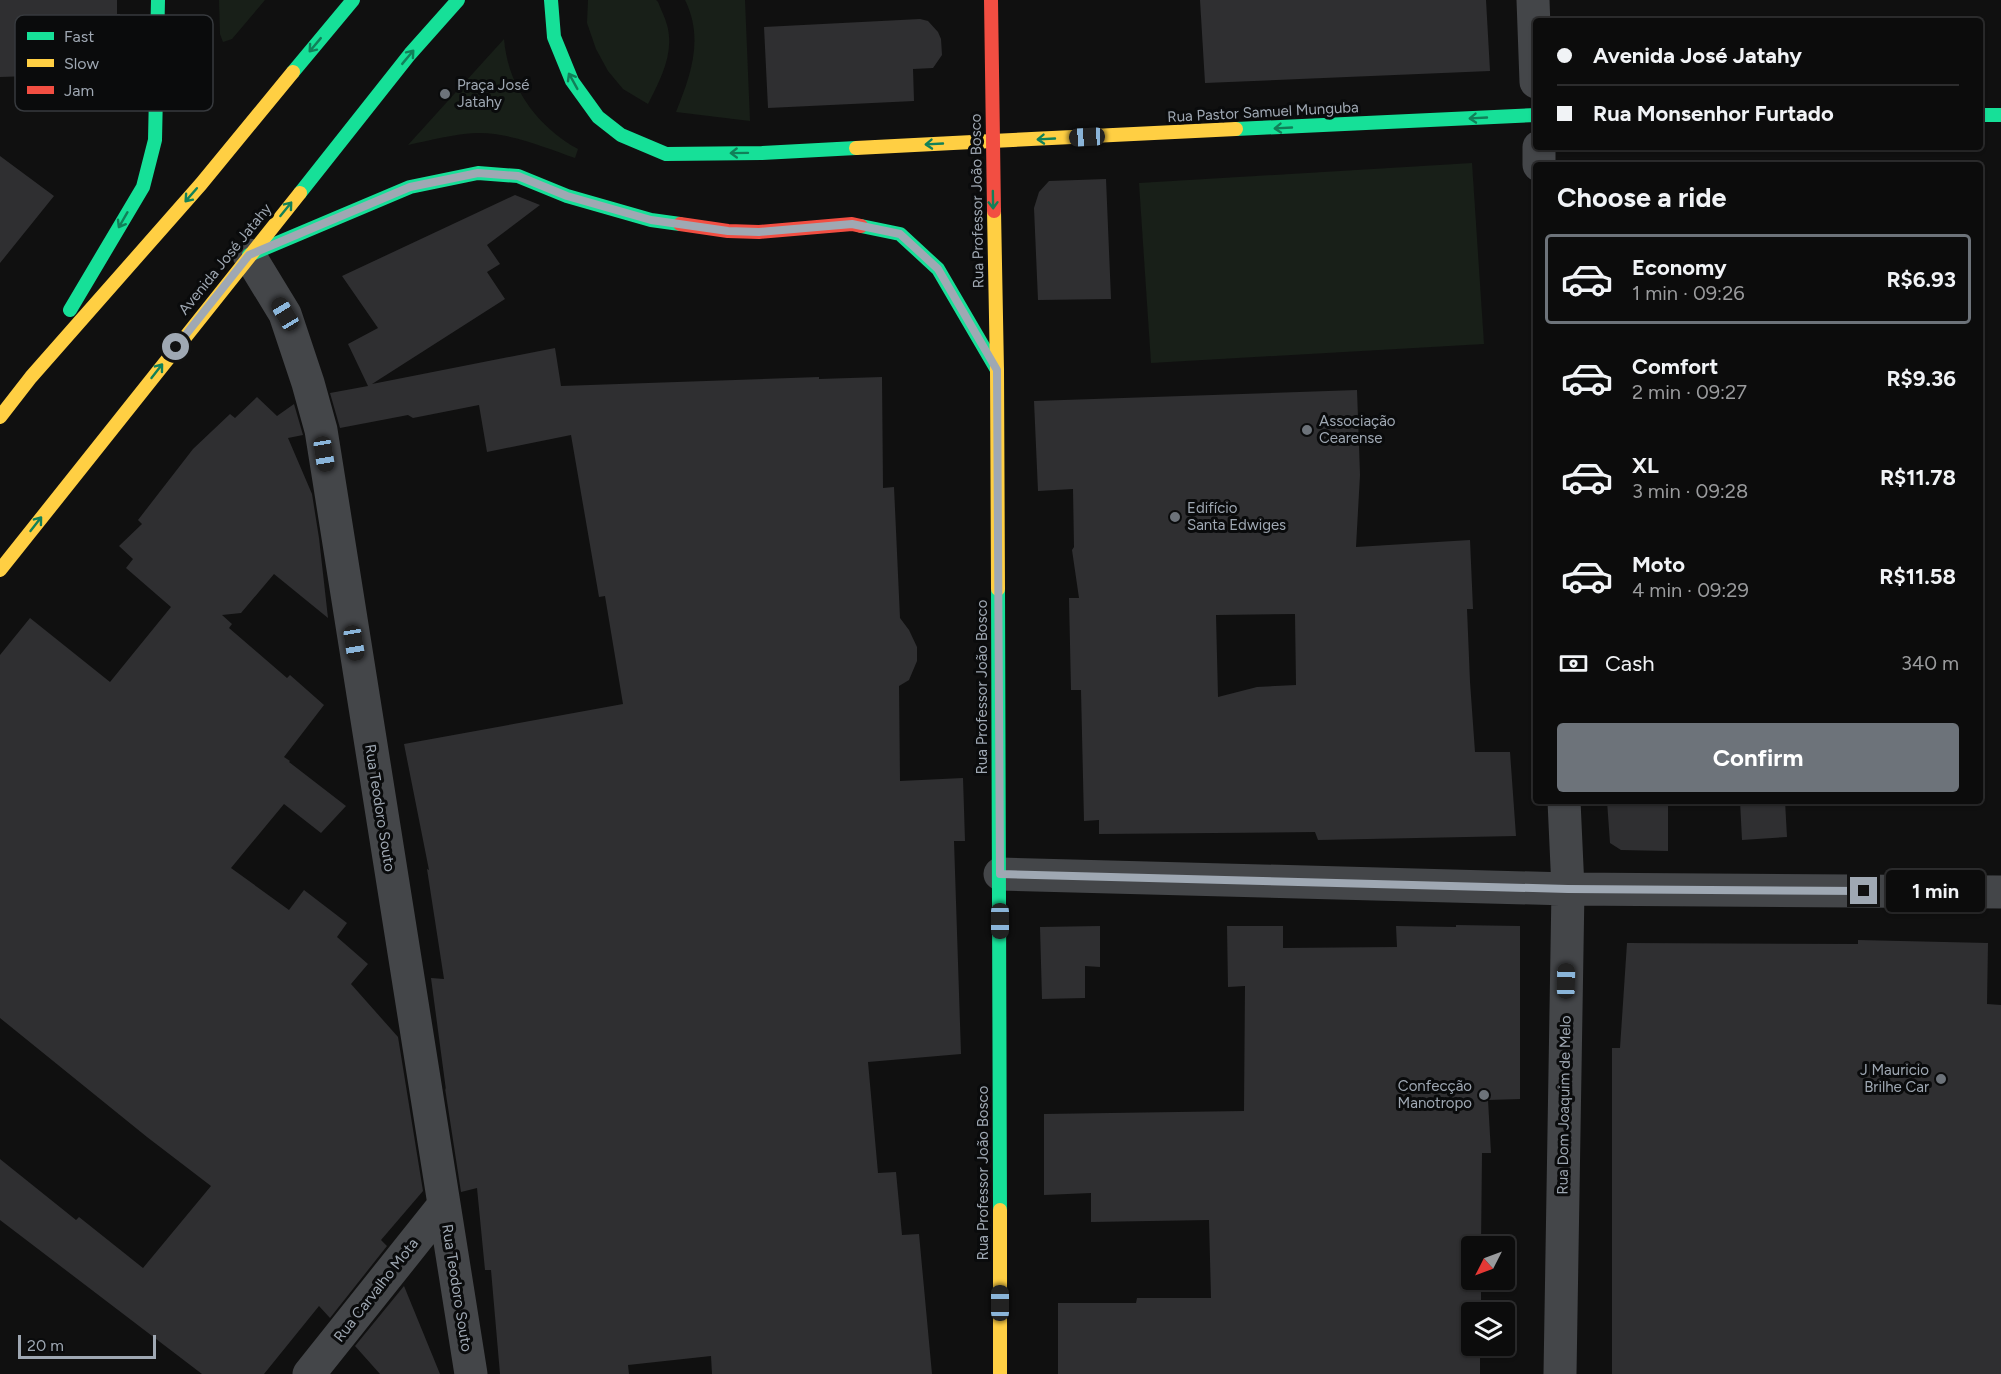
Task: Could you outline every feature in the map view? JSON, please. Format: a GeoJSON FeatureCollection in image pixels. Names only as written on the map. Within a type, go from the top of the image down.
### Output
{"type":"FeatureCollection","features":[{"type":"Feature","properties":{"kind":"main road"},"geometry":{"type":"LineString","coordinates":[[158,0],[158,15]]}},
{"type":"Feature","properties":{"kind":"main road"},"geometry":{"type":"LineString","coordinates":[[0,417],[31,377],[201,184],[353,0]]}},
{"type":"Feature","properties":{"kind":"main road","name":"Avenida José Jatahy"},"geometry":{"type":"LineString","coordinates":[[0,570],[249,255],[411,54],[458,0]]}},
{"type":"Feature","properties":{"kind":"main road","name":"Rua Pastor Samuel Munguba"},"geometry":{"type":"LineString","coordinates":[[551,0],[554,37],[572,81],[598,117],[621,135],[666,154],[762,153],[1533,116]]}},
{"type":"Feature","properties":{"kind":"main road","name":"Rua Professor João Bosco"},"geometry":{"type":"LineString","coordinates":[[991,0],[997,370],[1000,1374]]}},
{"type":"Feature","properties":{"kind":"main road"},"geometry":{"type":"LineString","coordinates":[[31,377],[142,187],[155,140],[156,111]]}},
{"type":"Feature","properties":{"kind":"main road"},"geometry":{"type":"LineString","coordinates":[[1983,115],[2001,115]]}},
{"type":"Feature","properties":{"kind":"main road"},"geometry":{"type":"LineString","coordinates":[[249,255],[410,187],[478,173],[518,176],[567,196],[651,220],[717,230],[759,232],[852,224],[900,234],[938,269],[997,370]]}},
{"type":"Feature","properties":{"kind":"street"},"geometry":{"type":"LineString","coordinates":[[1533,0],[1534,18]]}},
{"type":"Feature","properties":{"kind":"street","name":"Rua Teodoro Souto"},"geometry":{"type":"LineString","coordinates":[[249,255],[285,314],[321,430],[471,1374]]}},
{"type":"Feature","properties":{"kind":"street","name":"Rua Dom Joaquim de Melo"},"geometry":{"type":"LineString","coordinates":[[1560,1374],[1568,889],[1564,804]]}},
{"type":"Feature","properties":{"kind":"street"},"geometry":{"type":"LineString","coordinates":[[1000,874],[1568,889],[2001,892]]}},
{"type":"Feature","properties":{"kind":"street","name":"Rua Carvalho Mota"},"geometry":{"type":"LineString","coordinates":[[309,1374],[443,1206]]}},
{"type":"Feature","properties":{"kind":"shaded area"},"geometry":{"type":"Polygon","coordinates":[[[219,0],[265,0],[232,39],[223,42],[220,34],[219,0]]]}},
{"type":"Feature","properties":{"kind":"shaded area"},"geometry":{"type":"Polygon","coordinates":[[[588,0],[656,0],[658,2],[667,25],[669,46],[665,66],[648,104],[623,89],[608,71],[596,49],[587,23],[588,0]]]}},
{"type":"Feature","properties":{"kind":"shaded area"},"geometry":{"type":"Polygon","coordinates":[[[685,0],[745,0],[750,121],[676,112],[693,56],[694,28],[685,0]]]}},
{"type":"Feature","properties":{"kind":"shaded area"},"geometry":{"type":"Polygon","coordinates":[[[504,39],[511,73],[518,89],[538,117],[550,129],[578,149],[575,158],[527,141],[489,133],[460,135],[408,145],[504,39]]]}},
{"type":"Feature","properties":{"kind":"shaded area"},"geometry":{"type":"Polygon","coordinates":[[[1472,163],[1484,344],[1151,363],[1139,183],[1472,163]]]}},
{"type":"Feature","properties":{"kind":"building"},"geometry":{"type":"Polygon","coordinates":[[[0,0],[117,0],[117,14],[120,15],[15,15],[15,76],[0,77],[0,0]]]}},
{"type":"Feature","properties":{"kind":"building"},"geometry":{"type":"Polygon","coordinates":[[[1200,0],[1486,0],[1490,71],[1205,83],[1200,0]]]}},
{"type":"Feature","properties":{"kind":"building"},"geometry":{"type":"Polygon","coordinates":[[[920,19],[928,21],[938,32],[942,55],[933,68],[913,69],[914,101],[768,108],[764,27],[920,19]]]}},
{"type":"Feature","properties":{"kind":"building"},"geometry":{"type":"Polygon","coordinates":[[[0,156],[54,196],[0,263],[0,156]]]}},
{"type":"Feature","properties":{"kind":"building"},"geometry":{"type":"Polygon","coordinates":[[[1106,179],[1111,299],[1038,300],[1034,208],[1039,192],[1049,181],[1106,179]]]}},
{"type":"Feature","properties":{"kind":"building"},"geometry":{"type":"Polygon","coordinates":[[[515,195],[540,205],[487,245],[500,264],[487,272],[505,299],[372,384],[555,348],[561,386],[882,377],[883,488],[894,487],[900,618],[917,647],[917,661],[909,680],[899,686],[900,781],[963,778],[965,841],[954,841],[961,1054],[868,1062],[878,1173],[896,1172],[902,1235],[919,1234],[932,1374],[712,1374],[711,1356],[628,1365],[629,1374],[500,1374],[491,1270],[485,1270],[477,1188],[461,1192],[445,1088],[446,1090],[431,978],[444,979],[427,869],[429,870],[404,744],[623,704],[605,596],[599,597],[571,435],[487,452],[479,405],[413,418],[408,415],[340,428],[330,393],[368,386],[348,344],[378,328],[342,276],[515,195]]]}},
{"type":"Feature","properties":{"kind":"building"},"geometry":{"type":"Polygon","coordinates":[[[1357,390],[1360,475],[1356,547],[1470,540],[1473,609],[1467,609],[1475,752],[1510,752],[1516,836],[1318,840],[1315,832],[1099,834],[1099,820],[1084,821],[1081,690],[1071,690],[1069,598],[1079,598],[1072,550],[1074,547],[1073,489],[1038,491],[1034,401],[1357,390]],[[1295,614],[1216,615],[1218,697],[1257,687],[1296,685],[1295,614]]]}},
{"type":"Feature","properties":{"kind":"building"},"geometry":{"type":"Polygon","coordinates":[[[257,397],[277,416],[294,404],[303,435],[288,438],[312,494],[328,618],[274,574],[241,613],[222,615],[232,624],[229,628],[287,678],[290,675],[324,705],[284,757],[346,806],[321,833],[284,804],[231,868],[289,910],[304,890],[347,923],[337,937],[368,964],[351,984],[398,1037],[423,1191],[381,1240],[387,1246],[330,1318],[319,1306],[264,1374],[202,1374],[0,1220],[0,1159],[76,1220],[79,1217],[143,1268],[211,1186],[0,1018],[0,655],[30,618],[110,682],[171,607],[126,568],[133,559],[119,546],[142,524],[138,520],[193,449],[230,414],[235,418],[257,397]]]}},
{"type":"Feature","properties":{"kind":"building"},"geometry":{"type":"Polygon","coordinates":[[[1607,804],[1668,804],[1668,851],[1621,850],[1610,843],[1607,804]]]}},
{"type":"Feature","properties":{"kind":"building"},"geometry":{"type":"Polygon","coordinates":[[[1740,804],[1785,804],[1787,837],[1742,840],[1740,804]]]}},
{"type":"Feature","properties":{"kind":"building"},"geometry":{"type":"Polygon","coordinates":[[[1456,925],[1520,926],[1520,1099],[1488,1100],[1491,1153],[1482,1153],[1481,1236],[1461,1236],[1461,1290],[1481,1290],[1481,1302],[1461,1302],[1461,1356],[1480,1356],[1480,1374],[1058,1374],[1058,1303],[1136,1303],[1137,1298],[1211,1298],[1209,1220],[1091,1222],[1091,1193],[1044,1195],[1044,1114],[1244,1111],[1245,986],[1228,987],[1227,926],[1283,926],[1283,948],[1397,947],[1396,926],[1456,927],[1456,925]]]}},
{"type":"Feature","properties":{"kind":"building"},"geometry":{"type":"Polygon","coordinates":[[[1100,926],[1100,967],[1085,966],[1085,998],[1042,999],[1040,927],[1100,926]]]}},
{"type":"Feature","properties":{"kind":"building"},"geometry":{"type":"Polygon","coordinates":[[[1858,940],[1988,943],[1987,1004],[2001,1005],[2001,1374],[1612,1374],[1612,1048],[1620,1048],[1627,943],[1858,944],[1858,940]]]}},
{"type":"Feature","properties":{"kind":"building"},"geometry":{"type":"Polygon","coordinates":[[[404,1286],[440,1374],[380,1374],[355,1346],[404,1286]]]}},
{"type":"Feature","properties":{"kind":"traffic: fast"},"geometry":{"type":"LineString","coordinates":[[158,0],[158,15]]}},
{"type":"Feature","properties":{"kind":"traffic: fast"},"geometry":{"type":"LineString","coordinates":[[293,72],[353,0]]}},
{"type":"Feature","properties":{"kind":"traffic: fast"},"geometry":{"type":"LineString","coordinates":[[300,193],[410,54],[458,0]]}},
{"type":"Feature","properties":{"kind":"traffic: fast"},"geometry":{"type":"LineString","coordinates":[[551,0],[554,37],[572,81],[598,117],[621,135],[666,154],[762,153],[856,148]]}},
{"type":"Feature","properties":{"kind":"traffic: fast"},"geometry":{"type":"LineString","coordinates":[[70,310],[143,187],[155,140],[156,111]]}},
{"type":"Feature","properties":{"kind":"traffic: fast"},"geometry":{"type":"LineString","coordinates":[[1236,129],[1533,115]]}},
{"type":"Feature","properties":{"kind":"traffic: fast"},"geometry":{"type":"LineString","coordinates":[[1983,115],[2001,115]]}},
{"type":"Feature","properties":{"kind":"traffic: fast"},"geometry":{"type":"LineString","coordinates":[[249,255],[410,187],[478,173],[518,176],[567,196],[651,220],[680,224]]}},
{"type":"Feature","properties":{"kind":"traffic: fast"},"geometry":{"type":"LineString","coordinates":[[861,226],[900,234],[938,269],[997,370]]}},
{"type":"Feature","properties":{"kind":"traffic: fast"},"geometry":{"type":"LineString","coordinates":[[998,589],[1000,1210]]}},
{"type":"Feature","properties":{"kind":"traffic: slow"},"geometry":{"type":"LineString","coordinates":[[0,417],[31,377],[201,184],[293,72]]}},
{"type":"Feature","properties":{"kind":"traffic: slow"},"geometry":{"type":"LineString","coordinates":[[992,141],[1236,129]]}},
{"type":"Feature","properties":{"kind":"traffic: slow"},"geometry":{"type":"LineString","coordinates":[[856,148],[992,141]]}},
{"type":"Feature","properties":{"kind":"traffic: slow"},"geometry":{"type":"LineString","coordinates":[[0,570],[300,193]]}},
{"type":"Feature","properties":{"kind":"traffic: slow"},"geometry":{"type":"LineString","coordinates":[[994,211],[998,589]]}},
{"type":"Feature","properties":{"kind":"traffic: slow"},"geometry":{"type":"LineString","coordinates":[[1000,1210],[1000,1374]]}},
{"type":"Feature","properties":{"kind":"traffic: jam"},"geometry":{"type":"LineString","coordinates":[[991,0],[994,211]]}},
{"type":"Feature","properties":{"kind":"traffic: jam"},"geometry":{"type":"LineString","coordinates":[[680,224],[728,231],[759,232],[852,224],[861,226]]}},
{"type":"Feature","properties":{"kind":"place","name":"Praça José Jatahy"},"geometry":{"type":"Point","coordinates":[445,94]}},
{"type":"Feature","properties":{"kind":"place","name":"Associação Cearense"},"geometry":{"type":"Point","coordinates":[1307,430]}},
{"type":"Feature","properties":{"kind":"place","name":"Edifício Santa Edwiges"},"geometry":{"type":"Point","coordinates":[1175,517]}},
{"type":"Feature","properties":{"kind":"place","name":"J Mauricio Brilhe Car"},"geometry":{"type":"Point","coordinates":[1941,1079]}},
{"type":"Feature","properties":{"kind":"place","name":"Confecção Manotropo"},"geometry":{"type":"Point","coordinates":[1484,1095]}},
{"type":"Feature","properties":{"kind":"route"},"geometry":{"type":"LineString","coordinates":[[176,347],[249,255],[410,187],[478,173],[518,176],[567,196],[651,220],[728,231],[759,232],[852,224],[900,234],[938,269],[997,370],[1000,874],[1568,889],[1864,891]]}}]}
